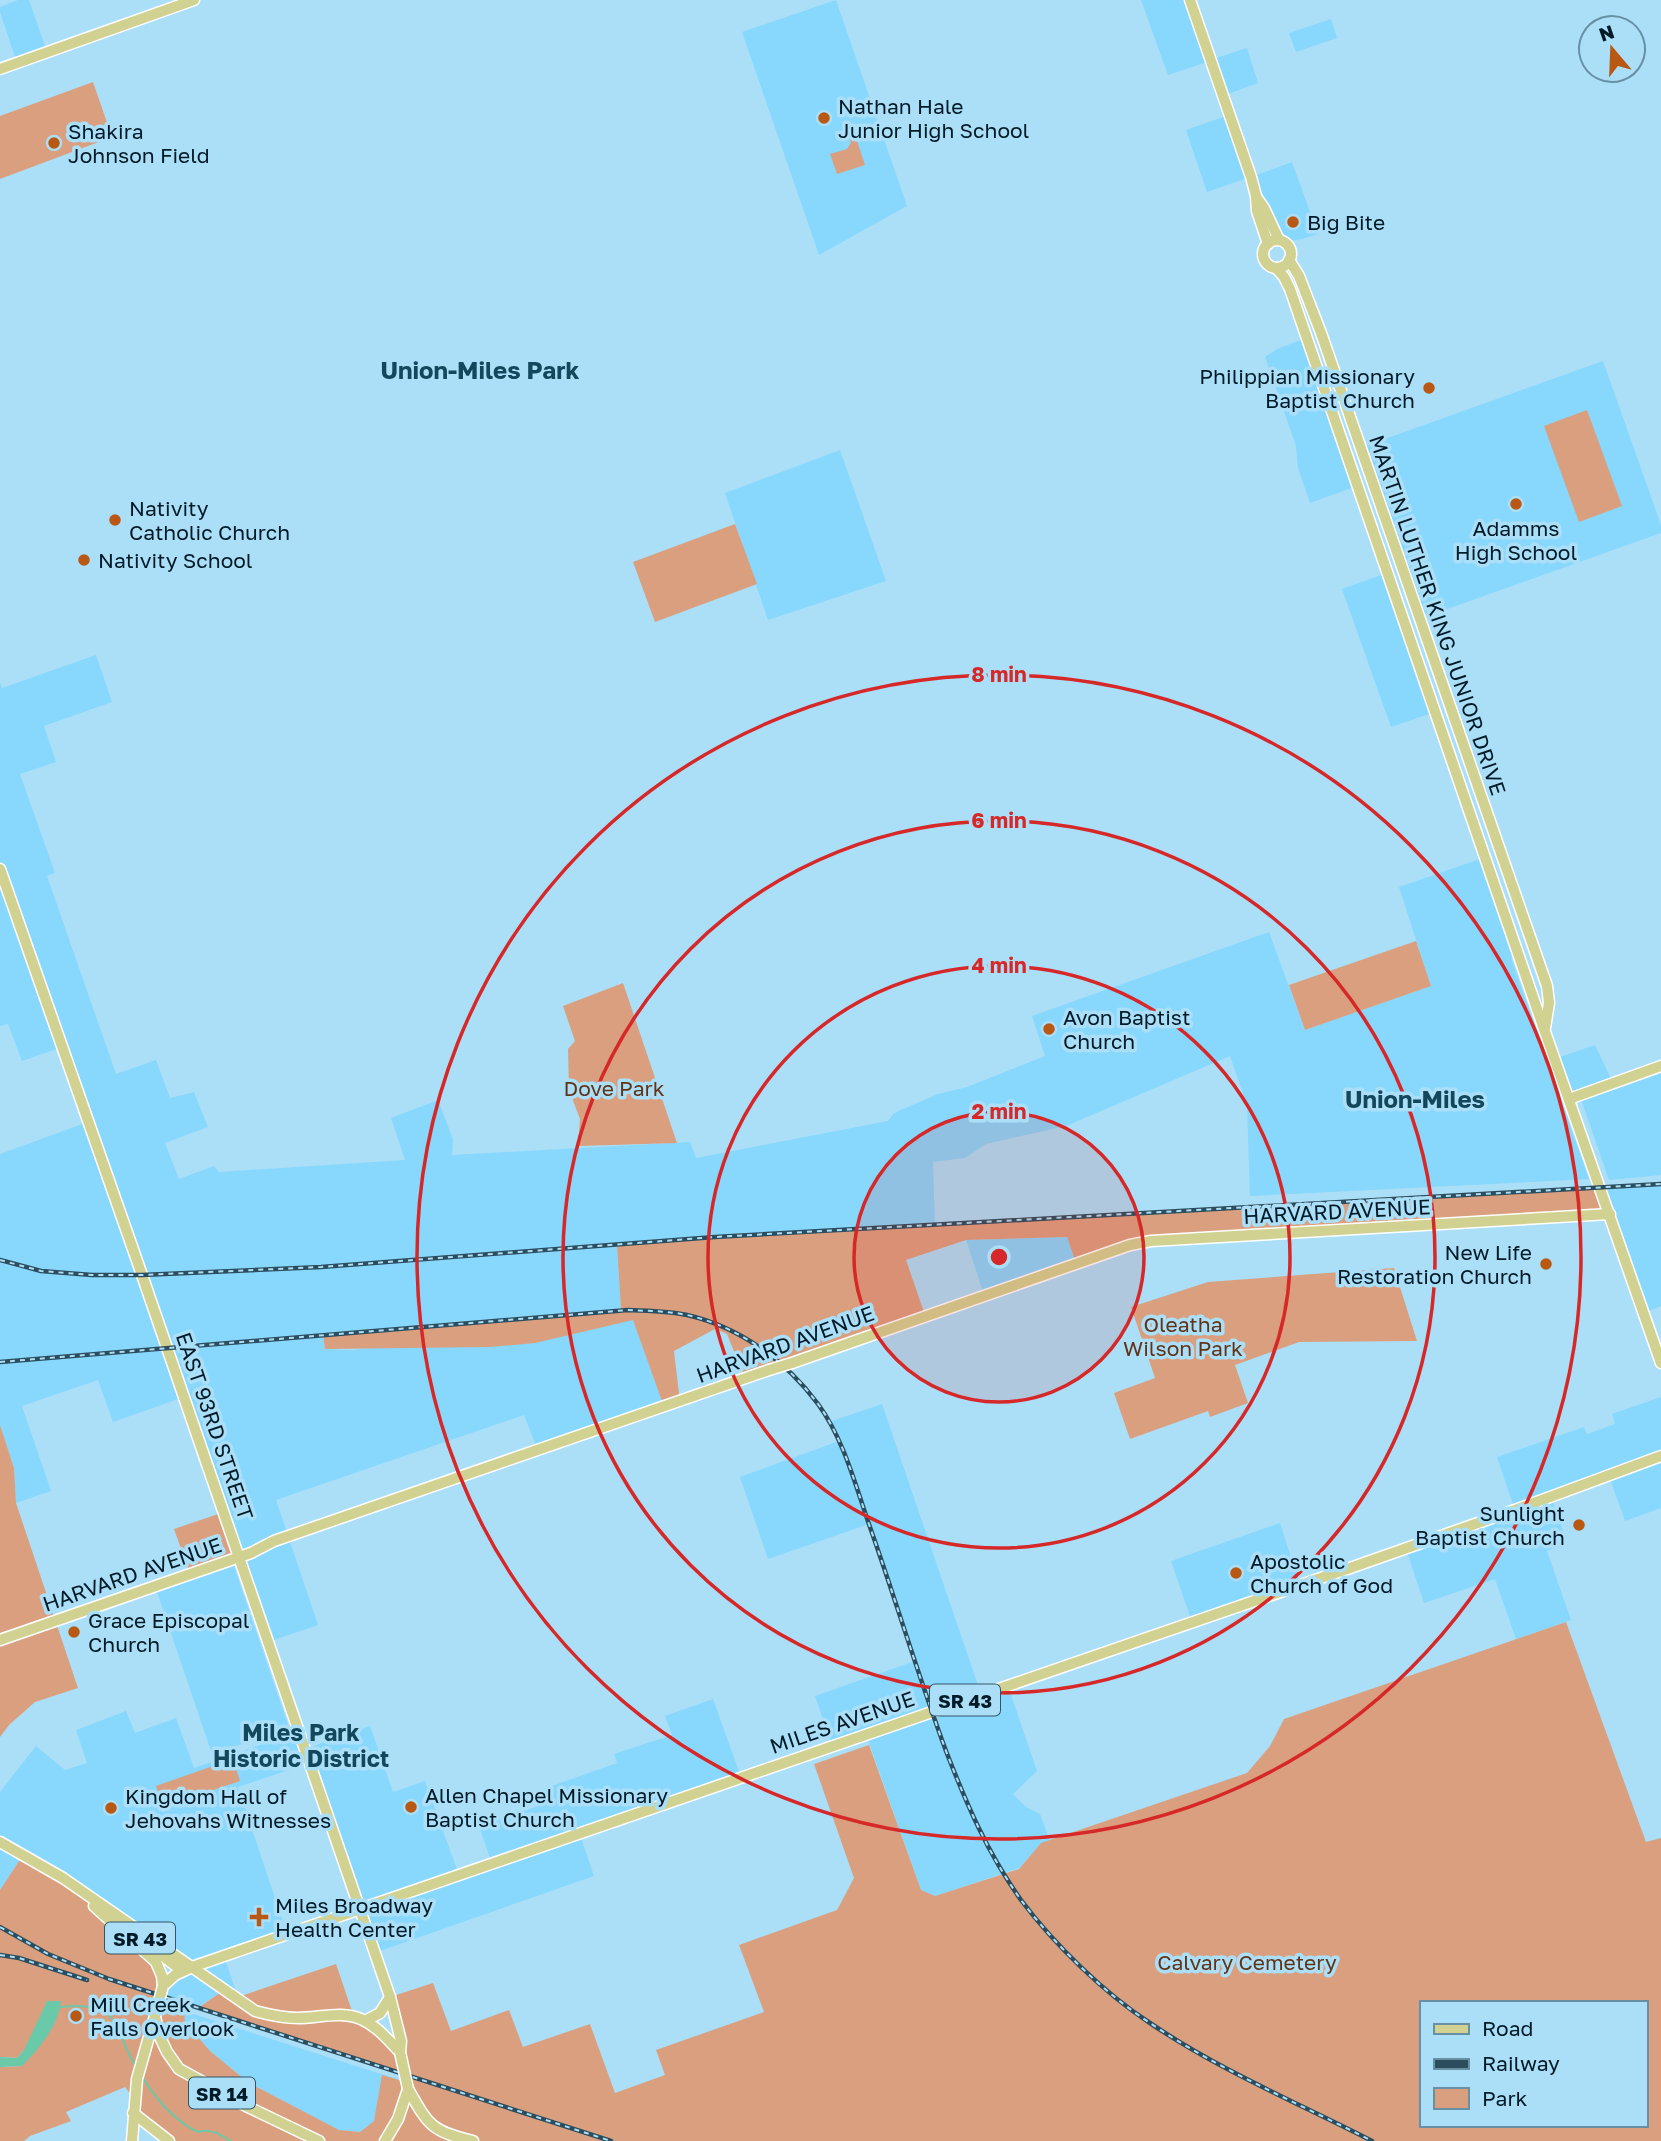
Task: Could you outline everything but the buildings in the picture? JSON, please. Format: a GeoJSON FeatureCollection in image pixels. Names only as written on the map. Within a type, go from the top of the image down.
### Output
{"type":"FeatureCollection","features":[{"type":"Feature","properties":{"kind":"main road"},"geometry":{"type":"LineString","coordinates":[[0,69],[194,0]]}},
{"type":"Feature","properties":{"kind":"main road"},"geometry":{"type":"LineString","coordinates":[[1190,0],[1256,196],[1257,211],[1273,242],[1289,247],[1289,260],[1282,267],[1269,265],[1264,259],[1263,251],[1273,242]]}},
{"type":"Feature","properties":{"kind":"main road","name":"MARTIN LUTHER KING JUNIOR DRIVE"},"geometry":{"type":"LineString","coordinates":[[1289,260],[1299,276],[1321,333],[1547,986],[1547,1017]]}},
{"type":"Feature","properties":{"kind":"main road","name":"MARTIN LUTHER KING JUNIOR DRIVE"},"geometry":{"type":"LineString","coordinates":[[1276,268],[1284,276],[1290,289],[1661,1363]]}},
{"type":"Feature","properties":{"kind":"main road","name":"EAST 93RD STREET"},"geometry":{"type":"LineString","coordinates":[[0,869],[390,1997],[401,2041],[400,2052],[408,2089],[425,2119],[438,2130],[473,2141]]}},
{"type":"Feature","properties":{"kind":"main road"},"geometry":{"type":"LineString","coordinates":[[1545,1031],[1547,1017],[1555,1003]]}},
{"type":"Feature","properties":{"kind":"main road"},"geometry":{"type":"LineString","coordinates":[[1569,1099],[1661,1066]]}},
{"type":"Feature","properties":{"kind":"main road","name":"HARVARD AVENUE"},"geometry":{"type":"LineString","coordinates":[[0,1640],[239,1557],[274,1541],[1130,1244],[1610,1214]]}},
{"type":"Feature","properties":{"kind":"main road","name":"MILES AVENUE"},"geometry":{"type":"LineString","coordinates":[[163,1986],[192,1966],[1387,1555],[1661,1456]]}},
{"type":"Feature","properties":{"kind":"main road"},"geometry":{"type":"LineString","coordinates":[[0,1842],[68,1882],[255,2011],[287,2018],[339,2015],[354,2017],[365,2021],[400,2052]]}},
{"type":"Feature","properties":{"kind":"main road"},"geometry":{"type":"LineString","coordinates":[[68,1882],[156,1962],[162,1976],[163,1986],[136,2080],[132,2141]]}},
{"type":"Feature","properties":{"kind":"main road","name":"SR 43"},"geometry":{"type":"LineString","coordinates":[[89,1903],[126,1927],[169,1962],[182,1967],[192,1966]]}},
{"type":"Feature","properties":{"kind":"main road"},"geometry":{"type":"LineString","coordinates":[[365,2021],[380,2013],[390,1997]]}},
{"type":"Feature","properties":{"kind":"main road","name":"SR 14"},"geometry":{"type":"LineString","coordinates":[[155,2016],[159,2035],[167,2052],[180,2069],[248,2108],[319,2141]]}},
{"type":"Feature","properties":{"kind":"main road"},"geometry":{"type":"LineString","coordinates":[[385,2141],[408,2089]]}},
{"type":"Feature","properties":{"kind":"main road"},"geometry":{"type":"LineString","coordinates":[[133,2113],[169,2141]]}},
{"type":"Feature","properties":{"kind":"shaded area"},"geometry":{"type":"Polygon","coordinates":[[[18,0],[29,0],[47,52],[17,63],[0,7],[18,0]]]}},
{"type":"Feature","properties":{"kind":"shaded area","name":"Nathan Hale Junior High School"},"geometry":{"type":"Polygon","coordinates":[[[836,0],[907,206],[819,255],[742,32],[836,0]]]}},
{"type":"Feature","properties":{"kind":"shaded area"},"geometry":{"type":"Polygon","coordinates":[[[1141,0],[1190,0],[1210,60],[1247,48],[1258,83],[1223,96],[1210,61],[1168,75],[1141,0]]]}},
{"type":"Feature","properties":{"kind":"shaded area"},"geometry":{"type":"Polygon","coordinates":[[[1331,19],[1337,38],[1296,52],[1289,33],[1331,19]]]}},
{"type":"Feature","properties":{"kind":"shaded area"},"geometry":{"type":"Polygon","coordinates":[[[1229,115],[1251,177],[1292,162],[1318,234],[1284,242],[1279,240],[1250,177],[1207,192],[1186,130],[1229,115]]]}},
{"type":"Feature","properties":{"kind":"shaded area"},"geometry":{"type":"Polygon","coordinates":[[[1306,338],[1357,486],[1310,503],[1298,468],[1296,446],[1265,357],[1277,349],[1306,338]]]}},
{"type":"Feature","properties":{"kind":"shaded area","name":"Adamms High School"},"geometry":{"type":"Polygon","coordinates":[[[1603,361],[1661,525],[1661,533],[1419,619],[1360,448],[1603,361]]]}},
{"type":"Feature","properties":{"kind":"shaded area"},"geometry":{"type":"Polygon","coordinates":[[[840,450],[886,581],[768,620],[725,493],[840,450]]]}},
{"type":"Feature","properties":{"kind":"shaded area"},"geometry":{"type":"Polygon","coordinates":[[[1387,573],[1435,712],[1391,727],[1342,589],[1387,573]]]}},
{"type":"Feature","properties":{"kind":"shaded area"},"geometry":{"type":"Polygon","coordinates":[[[96,655],[112,702],[44,726],[56,762],[20,774],[55,873],[47,876],[116,1074],[156,1060],[170,1098],[194,1092],[208,1127],[165,1143],[179,1179],[214,1166],[219,1172],[405,1160],[391,1118],[438,1100],[453,1139],[452,1155],[690,1142],[696,1158],[888,1121],[894,1113],[938,1094],[967,1087],[1045,1056],[1032,1016],[1269,932],[1305,1030],[1431,986],[1399,887],[1486,857],[1519,954],[1511,958],[1589,1179],[1250,1196],[1247,1105],[1230,1056],[1066,1126],[986,1144],[965,1158],[933,1162],[935,1225],[617,1245],[621,1310],[323,1335],[325,1349],[351,1350],[610,1325],[633,1319],[664,1407],[538,1451],[524,1415],[276,1500],[318,1625],[268,1642],[184,1397],[113,1422],[98,1380],[22,1406],[51,1491],[16,1503],[14,1468],[0,1425],[0,1154],[88,1122],[62,1047],[22,1061],[8,1024],[0,1026],[0,683],[2,688],[96,655]]]}},
{"type":"Feature","properties":{"kind":"shaded area"},"geometry":{"type":"Polygon","coordinates":[[[1595,1045],[1613,1083],[1569,1099],[1554,1059],[1595,1045]]]}},
{"type":"Feature","properties":{"kind":"shaded area"},"geometry":{"type":"Polygon","coordinates":[[[1661,1071],[1661,1175],[1609,1180],[1581,1099],[1661,1071]]]}},
{"type":"Feature","properties":{"kind":"shaded area"},"geometry":{"type":"Polygon","coordinates":[[[1661,1184],[1661,1306],[1644,1313],[1600,1188],[1661,1184]]]}},
{"type":"Feature","properties":{"kind":"shaded area"},"geometry":{"type":"Polygon","coordinates":[[[1067,1237],[1076,1263],[984,1295],[966,1240],[1067,1237]]]}},
{"type":"Feature","properties":{"kind":"shaded area"},"geometry":{"type":"Polygon","coordinates":[[[1661,1397],[1661,1508],[1625,1521],[1609,1476],[1551,1497],[1567,1543],[1547,1551],[1571,1620],[1516,1639],[1495,1579],[1424,1603],[1406,1549],[1515,1510],[1497,1457],[1584,1427],[1587,1434],[1615,1424],[1612,1414],[1661,1397]]]}},
{"type":"Feature","properties":{"kind":"shaded area"},"geometry":{"type":"Polygon","coordinates":[[[882,1404],[981,1694],[1008,1686],[1037,1771],[1013,1794],[1026,1807],[1040,1814],[1050,1841],[1041,1844],[1019,1868],[935,1896],[921,1890],[866,1734],[832,1745],[815,1696],[915,1661],[869,1524],[768,1559],[740,1477],[839,1441],[829,1422],[882,1404]]]}},
{"type":"Feature","properties":{"kind":"shaded area"},"geometry":{"type":"Polygon","coordinates":[[[1280,1523],[1300,1585],[1192,1622],[1171,1561],[1280,1523]]]}},
{"type":"Feature","properties":{"kind":"shaded area"},"geometry":{"type":"Polygon","coordinates":[[[234,1566],[289,1728],[212,1754],[157,1592],[234,1566]]]}},
{"type":"Feature","properties":{"kind":"shaded area"},"geometry":{"type":"Polygon","coordinates":[[[713,1699],[741,1777],[580,1835],[594,1876],[374,1953],[310,1763],[238,1787],[287,1934],[224,1956],[240,2003],[224,1990],[198,2007],[161,1996],[163,1986],[192,1967],[22,1856],[0,1890],[0,1792],[36,1746],[65,1770],[87,1763],[76,1730],[126,1711],[135,1733],[176,1718],[194,1768],[299,1731],[305,1749],[370,1726],[393,1792],[425,1781],[459,1875],[492,1864],[479,1826],[550,1802],[546,1788],[617,1763],[614,1754],[672,1735],[665,1716],[713,1699]]]}},
{"type":"Feature","properties":{"kind":"shaded area"},"geometry":{"type":"Polygon","coordinates":[[[47,2001],[61,2001],[47,2036],[22,2066],[0,2067],[0,2057],[17,2058],[24,2050],[47,2001]]]}},
{"type":"Feature","properties":{"kind":"shaded area"},"geometry":{"type":"Polygon","coordinates":[[[184,2011],[406,2082],[374,2121],[360,2132],[339,2130],[249,2083],[210,2051],[185,2022],[184,2011]]]}},
{"type":"Feature","properties":{"kind":"green space"},"geometry":{"type":"Polygon","coordinates":[[[93,82],[112,137],[0,179],[0,116],[93,82]]]}},
{"type":"Feature","properties":{"kind":"green space"},"geometry":{"type":"Polygon","coordinates":[[[851,123],[865,165],[837,174],[830,154],[847,149],[851,143],[844,125],[851,123]]]}},
{"type":"Feature","properties":{"kind":"green space"},"geometry":{"type":"Polygon","coordinates":[[[1587,410],[1622,506],[1579,522],[1544,426],[1587,410]]]}},
{"type":"Feature","properties":{"kind":"green space"},"geometry":{"type":"Polygon","coordinates":[[[735,524],[757,584],[655,622],[633,562],[735,524]]]}},
{"type":"Feature","properties":{"kind":"green space"},"geometry":{"type":"Polygon","coordinates":[[[1416,941],[1431,986],[1305,1030],[1289,985],[1416,941]]]}},
{"type":"Feature","properties":{"kind":"green space","name":"Dove Park"},"geometry":{"type":"Polygon","coordinates":[[[623,983],[677,1143],[578,1146],[580,1119],[569,1090],[568,1049],[575,1041],[563,1006],[623,983]]]}},
{"type":"Feature","properties":{"kind":"green space"},"geometry":{"type":"Polygon","coordinates":[[[1600,1188],[1610,1214],[1151,1241],[1076,1263],[1067,1237],[966,1240],[906,1260],[925,1315],[745,1379],[727,1334],[715,1329],[674,1351],[680,1402],[664,1407],[633,1320],[535,1343],[490,1347],[325,1349],[323,1335],[621,1310],[617,1245],[1600,1188]]]}},
{"type":"Feature","properties":{"kind":"green space","name":"Oleatha Wilson Park"},"geometry":{"type":"Polygon","coordinates":[[[1394,1268],[1417,1341],[1299,1342],[1235,1365],[1248,1403],[1210,1417],[1208,1411],[1130,1439],[1114,1393],[1155,1378],[1131,1307],[1208,1282],[1394,1268]]]}},
{"type":"Feature","properties":{"kind":"green space"},"geometry":{"type":"Polygon","coordinates":[[[0,1425],[14,1468],[16,1503],[78,1688],[35,1702],[9,1725],[0,1737],[0,1425]]]}},
{"type":"Feature","properties":{"kind":"green space"},"geometry":{"type":"Polygon","coordinates":[[[224,1512],[239,1557],[190,1574],[174,1529],[224,1512]]]}},
{"type":"Feature","properties":{"kind":"green space","name":"Calvary Cemetery"},"geometry":{"type":"Polygon","coordinates":[[[1566,1622],[1646,1842],[1661,1838],[1661,2141],[169,2141],[133,2113],[134,2099],[125,2087],[66,2112],[71,2121],[30,2136],[24,2141],[0,2141],[0,2067],[22,2066],[24,2050],[17,2058],[0,2057],[0,1890],[23,1855],[63,1878],[156,1962],[161,1995],[186,2004],[185,2022],[210,2051],[249,2083],[339,2130],[360,2132],[374,2121],[382,2075],[406,2082],[405,2075],[198,2008],[224,1990],[238,1997],[336,1964],[354,2017],[399,2052],[390,1997],[433,1983],[451,2031],[509,2010],[523,2047],[590,2024],[615,2093],[665,2075],[656,2050],[764,2012],[739,1945],[837,1910],[854,1878],[814,1764],[869,1745],[921,1890],[935,1896],[1019,1869],[1041,1843],[1247,1773],[1270,1746],[1284,1719],[1566,1622]]]}},
{"type":"Feature","properties":{"kind":"green space"},"geometry":{"type":"Polygon","coordinates":[[[233,1759],[240,1781],[163,1807],[156,1786],[233,1759]]]}},
{"type":"Feature","properties":{"kind":"waterway"},"geometry":{"type":"LineString","coordinates":[[61,2007],[80,2006],[105,2012],[118,2028],[136,2067]]}},
{"type":"Feature","properties":{"kind":"waterway"},"geometry":{"type":"LineString","coordinates":[[143,2078],[160,2101],[182,2122],[198,2132],[215,2132],[230,2141]]}},
{"type":"Feature","properties":{"kind":"railway"},"geometry":{"type":"LineString","coordinates":[[0,1260],[41,1271],[92,1275],[321,1267],[715,1237],[1661,1184]]}},
{"type":"Feature","properties":{"kind":"railway"},"geometry":{"type":"LineString","coordinates":[[0,1362],[628,1310],[687,1315],[743,1337],[776,1360],[805,1388],[836,1433],[855,1481],[946,1751],[988,1846],[1021,1900],[1081,1967],[1150,2023],[1231,2071],[1372,2141]]}},
{"type":"Feature","properties":{"kind":"railway"},"geometry":{"type":"LineString","coordinates":[[0,1927],[48,1954],[109,1979],[611,2141]]}},
{"type":"Feature","properties":{"kind":"railway"},"geometry":{"type":"LineString","coordinates":[[0,1955],[19,1958],[87,1980]]}},
{"type":"Feature","properties":{"kind":"place","name":"Nathan Hale Junior High School"},"geometry":{"type":"Point","coordinates":[824,118]}},
{"type":"Feature","properties":{"kind":"place","name":"Shakira Johnson Field"},"geometry":{"type":"Point","coordinates":[54,143]}},
{"type":"Feature","properties":{"kind":"place","name":"Big Bite"},"geometry":{"type":"Point","coordinates":[1293,222]}},
{"type":"Feature","properties":{"kind":"place","name":"Philippian Missionary Baptist Church"},"geometry":{"type":"Point","coordinates":[1429,388]}},
{"type":"Feature","properties":{"kind":"place","name":"Adamms High School"},"geometry":{"type":"Point","coordinates":[1516,504]}},
{"type":"Feature","properties":{"kind":"place","name":"Nativity Catholic Church"},"geometry":{"type":"Point","coordinates":[115,520]}},
{"type":"Feature","properties":{"kind":"place","name":"Nativity School"},"geometry":{"type":"Point","coordinates":[84,560]}},
{"type":"Feature","properties":{"kind":"place","name":"Avon Baptist Church"},"geometry":{"type":"Point","coordinates":[1049,1029]}},
{"type":"Feature","properties":{"kind":"place","name":"New Life Restoration Church"},"geometry":{"type":"Point","coordinates":[1546,1264]}},
{"type":"Feature","properties":{"kind":"place","name":"Sunlight Baptist Church"},"geometry":{"type":"Point","coordinates":[1579,1525]}},
{"type":"Feature","properties":{"kind":"place","name":"Apostolic Church of God"},"geometry":{"type":"Point","coordinates":[1236,1573]}},
{"type":"Feature","properties":{"kind":"place","name":"Grace Episcopal Church"},"geometry":{"type":"Point","coordinates":[74,1632]}},
{"type":"Feature","properties":{"kind":"place","name":"Allen Chapel Missionary Baptist Church"},"geometry":{"type":"Point","coordinates":[411,1807]}},
{"type":"Feature","properties":{"kind":"place","name":"Kingdom Hall of Jehovahs Witnesses"},"geometry":{"type":"Point","coordinates":[111,1808]}},
{"type":"Feature","properties":{"kind":"place","name":"Miles Broadway Health Center"},"geometry":{"type":"Point","coordinates":[259,1917]}},
{"type":"Feature","properties":{"kind":"place","name":"Mill Creek Falls Overlook"},"geometry":{"type":"Point","coordinates":[76,2016]}},
{"type":"Feature","properties":{"kind":"district","name":"Union-Miles Park"},"geometry":{"type":"Point","coordinates":[480,369]}},
{"type":"Feature","properties":{"kind":"district","name":"Union-Miles"},"geometry":{"type":"Point","coordinates":[1415,1098]}},
{"type":"Feature","properties":{"kind":"district","name":"Miles Park Historic District"},"geometry":{"type":"Point","coordinates":[301,1745]}}]}
